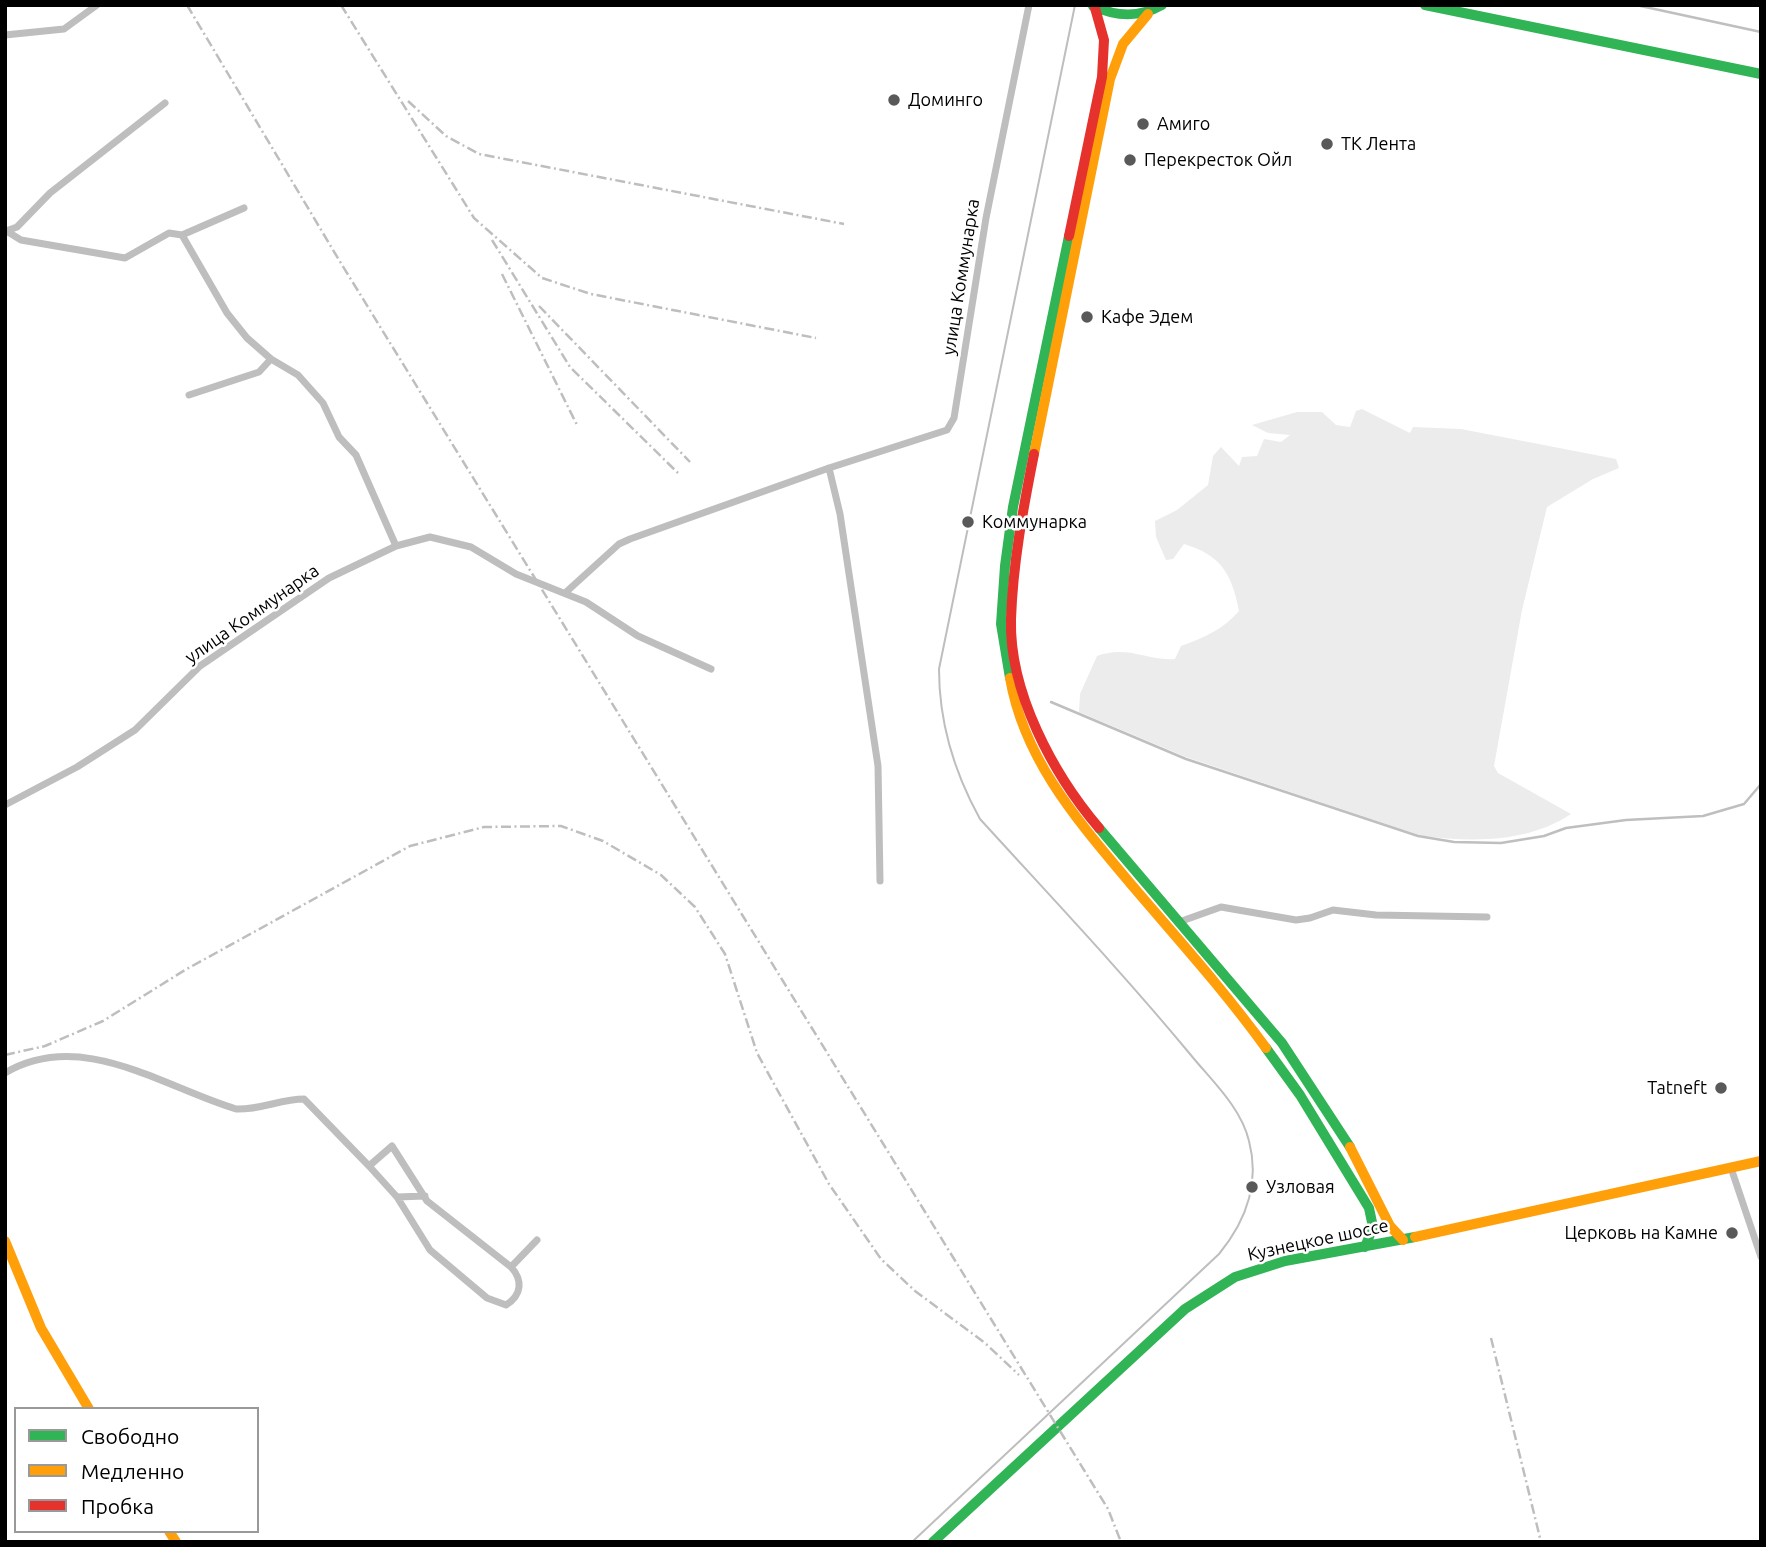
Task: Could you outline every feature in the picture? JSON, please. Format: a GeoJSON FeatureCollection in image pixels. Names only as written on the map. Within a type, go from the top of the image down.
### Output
{"type":"FeatureCollection","features":[{"type":"Feature","properties":{"kind":"main road"},"geometry":{"type":"LineString","coordinates":[[1163,5],[1148,15],[1124,44],[1110,79],[1023,503],[1011,621],[1026,702],[1046,753],[1080,806],[1293,1058],[1335,1121],[1375,1192],[1390,1226],[1403,1240]]}},
{"type":"Feature","properties":{"kind":"main road"},"geometry":{"type":"LineString","coordinates":[[1425,5],[1761,74]]}},
{"type":"Feature","properties":{"kind":"main road"},"geometry":{"type":"LineString","coordinates":[[1093,7],[1121,16],[1148,15]]}},
{"type":"Feature","properties":{"kind":"main road"},"geometry":{"type":"LineString","coordinates":[[1093,7],[1104,40],[1102,77],[1013,508],[1004,566],[1001,624],[1010,682],[1021,722],[1037,759],[1069,812],[1270,1051],[1328,1139],[1368,1208],[1373,1227],[1366,1247]]}},
{"type":"Feature","properties":{"kind":"main road","name":"Кузнецкое шоссе"},"geometry":{"type":"LineString","coordinates":[[933,1542],[1144,1345],[1185,1309],[1216,1287],[1271,1264],[1403,1240],[1761,1161]]}},
{"type":"Feature","properties":{"kind":"main road"},"geometry":{"type":"LineString","coordinates":[[5,1241],[16,1277],[44,1339],[88,1407]]}},
{"type":"Feature","properties":{"kind":"street"},"geometry":{"type":"LineString","coordinates":[[5,35],[64,29],[97,5]]}},
{"type":"Feature","properties":{"kind":"street","name":"улица Коммунарка"},"geometry":{"type":"LineString","coordinates":[[5,805],[77,767],[135,730],[200,666],[329,578],[396,545],[430,537],[457,543],[471,547],[516,574],[565,593],[619,544],[630,539],[829,468],[933,437],[947,430],[954,418],[986,218],[1029,5]]}},
{"type":"Feature","properties":{"kind":"street"},"geometry":{"type":"LineString","coordinates":[[7,232],[17,227],[50,193],[165,103]]}},
{"type":"Feature","properties":{"kind":"street"},"geometry":{"type":"LineString","coordinates":[[7,232],[21,240],[125,258],[169,233],[182,235],[244,208]]}},
{"type":"Feature","properties":{"kind":"street"},"geometry":{"type":"LineString","coordinates":[[182,235],[227,313],[259,350],[298,375],[323,403],[339,437],[356,455],[396,545]]}},
{"type":"Feature","properties":{"kind":"street"},"geometry":{"type":"LineString","coordinates":[[189,395],[259,372],[271,359]]}},
{"type":"Feature","properties":{"kind":"street"},"geometry":{"type":"LineString","coordinates":[[829,468],[840,514],[877,766],[880,881]]}},
{"type":"Feature","properties":{"kind":"street"},"geometry":{"type":"LineString","coordinates":[[565,593],[603,612],[638,636],[711,669]]}},
{"type":"Feature","properties":{"kind":"street"},"geometry":{"type":"LineString","coordinates":[[1179,922],[1221,907],[1296,920],[1333,910],[1376,915],[1487,917]]}},
{"type":"Feature","properties":{"kind":"street"},"geometry":{"type":"LineString","coordinates":[[5,1073],[20,1065],[46,1059],[96,1058],[236,1109],[255,1110],[290,1099],[304,1099],[397,1197],[430,1250],[464,1281],[496,1304],[506,1305],[514,1300],[520,1285],[519,1275],[454,1224],[425,1196],[392,1146],[369,1167]]}},
{"type":"Feature","properties":{"kind":"street"},"geometry":{"type":"LineString","coordinates":[[1731,1168],[1761,1257]]}},
{"type":"Feature","properties":{"kind":"street"},"geometry":{"type":"LineString","coordinates":[[397,1197],[425,1196]]}},
{"type":"Feature","properties":{"kind":"street"},"geometry":{"type":"LineString","coordinates":[[511,1267],[537,1240]]}},
{"type":"Feature","properties":{"kind":"shaded area"},"geometry":{"type":"Polygon","coordinates":[[[1362,409],[1410,433],[1413,427],[1461,429],[1616,459],[1619,468],[1593,479],[1547,507],[1522,610],[1494,766],[1498,773],[1571,814],[1554,824],[1536,831],[1499,838],[1422,836],[1186,757],[1079,712],[1080,694],[1097,656],[1118,652],[1175,659],[1181,646],[1213,632],[1239,611],[1233,586],[1216,560],[1184,544],[1173,559],[1166,560],[1156,537],[1155,521],[1177,510],[1208,485],[1213,456],[1221,447],[1239,466],[1242,457],[1257,456],[1264,439],[1281,442],[1290,435],[1268,433],[1252,425],[1297,412],[1322,412],[1336,425],[1350,427],[1356,411],[1362,409]]]}},
{"type":"Feature","properties":{"kind":"waterway"},"geometry":{"type":"LineString","coordinates":[[1636,5],[1761,32]]}},
{"type":"Feature","properties":{"kind":"waterway"},"geometry":{"type":"LineString","coordinates":[[1051,702],[1186,759],[1418,836],[1454,842],[1501,843],[1544,836],[1566,828],[1626,820],[1703,816],[1744,804],[1761,784]]}},
{"type":"Feature","properties":{"kind":"tram line"},"geometry":{"type":"LineString","coordinates":[[912,1542],[1219,1254],[1243,1215],[1253,1172],[1245,1129],[1216,1084],[1139,994],[980,819],[956,765],[942,709],[939,669],[1075,5]]}},
{"type":"Feature","properties":{"kind":"railway"},"geometry":{"type":"LineString","coordinates":[[187,5],[339,260],[1108,1509],[1121,1542]]}},
{"type":"Feature","properties":{"kind":"railway"},"geometry":{"type":"LineString","coordinates":[[341,5],[474,218],[542,278],[591,294],[816,338]]}},
{"type":"Feature","properties":{"kind":"railway"},"geometry":{"type":"LineString","coordinates":[[408,101],[446,136],[479,154],[844,224]]}},
{"type":"Feature","properties":{"kind":"railway"},"geometry":{"type":"LineString","coordinates":[[492,240],[570,367],[678,473]]}},
{"type":"Feature","properties":{"kind":"railway"},"geometry":{"type":"LineString","coordinates":[[502,274],[578,427]]}},
{"type":"Feature","properties":{"kind":"railway"},"geometry":{"type":"LineString","coordinates":[[539,306],[690,462]]}},
{"type":"Feature","properties":{"kind":"railway"},"geometry":{"type":"LineString","coordinates":[[5,1055],[45,1046],[103,1021],[185,970],[410,846],[484,827],[561,826],[603,841],[661,875],[695,907],[725,954],[757,1053],[829,1184],[881,1259],[915,1291],[985,1343],[1019,1375]]}},
{"type":"Feature","properties":{"kind":"railway"},"geometry":{"type":"LineString","coordinates":[[1491,1338],[1541,1542]]}},
{"type":"Feature","properties":{"kind":"traffic: fast"},"geometry":{"type":"LineString","coordinates":[[1093,6],[1128,15],[1162,5]]}},
{"type":"Feature","properties":{"kind":"traffic: fast"},"geometry":{"type":"LineString","coordinates":[[1425,5],[1761,74]]}},
{"type":"Feature","properties":{"kind":"traffic: fast"},"geometry":{"type":"LineString","coordinates":[[1010,678],[1001,624],[1005,566],[1013,507],[1069,236]]}},
{"type":"Feature","properties":{"kind":"traffic: fast"},"geometry":{"type":"LineString","coordinates":[[1099,828],[1282,1043],[1350,1147]]}},
{"type":"Feature","properties":{"kind":"traffic: fast"},"geometry":{"type":"LineString","coordinates":[[1266,1048],[1300,1095],[1369,1208],[1373,1227],[1365,1247]]}},
{"type":"Feature","properties":{"kind":"traffic: fast"},"geometry":{"type":"LineString","coordinates":[[933,1542],[1185,1309],[1235,1277],[1285,1261],[1415,1237]]}},
{"type":"Feature","properties":{"kind":"traffic: slow"},"geometry":{"type":"LineString","coordinates":[[1034,454],[1110,79],[1123,44],[1148,14]]}},
{"type":"Feature","properties":{"kind":"traffic: slow"},"geometry":{"type":"LineString","coordinates":[[1010,678],[1027,736],[1040,763],[1073,813],[1217,985],[1266,1048]]}},
{"type":"Feature","properties":{"kind":"traffic: slow"},"geometry":{"type":"LineString","coordinates":[[1350,1147],[1390,1226],[1403,1240]]}},
{"type":"Feature","properties":{"kind":"traffic: slow"},"geometry":{"type":"LineString","coordinates":[[1415,1237],[1761,1161]]}},
{"type":"Feature","properties":{"kind":"traffic: slow"},"geometry":{"type":"LineString","coordinates":[[5,1241],[41,1328],[88,1407]]}},
{"type":"Feature","properties":{"kind":"traffic: slow"},"geometry":{"type":"LineString","coordinates":[[170,1533],[176,1542]]}},
{"type":"Feature","properties":{"kind":"traffic: jam"},"geometry":{"type":"LineString","coordinates":[[1069,236],[1102,77],[1104,40],[1095,8]]}},
{"type":"Feature","properties":{"kind":"traffic: jam"},"geometry":{"type":"LineString","coordinates":[[1034,454],[1014,577],[1012,647],[1017,675],[1037,731],[1066,783],[1099,828]]}},
{"type":"Feature","properties":{"kind":"place","name":"Доминго"},"geometry":{"type":"Point","coordinates":[894,100]}},
{"type":"Feature","properties":{"kind":"place","name":"Амиго"},"geometry":{"type":"Point","coordinates":[1143,124]}},
{"type":"Feature","properties":{"kind":"place","name":"ТК Лента"},"geometry":{"type":"Point","coordinates":[1327,144]}},
{"type":"Feature","properties":{"kind":"place","name":"Перекресток Ойл"},"geometry":{"type":"Point","coordinates":[1130,160]}},
{"type":"Feature","properties":{"kind":"place","name":"Кафе Эдем"},"geometry":{"type":"Point","coordinates":[1087,317]}},
{"type":"Feature","properties":{"kind":"place","name":"Коммунарка"},"geometry":{"type":"Point","coordinates":[968,522]}},
{"type":"Feature","properties":{"kind":"place","name":"Tatneft"},"geometry":{"type":"Point","coordinates":[1721,1088]}},
{"type":"Feature","properties":{"kind":"place","name":"Узловая"},"geometry":{"type":"Point","coordinates":[1252,1187]}},
{"type":"Feature","properties":{"kind":"place","name":"Церковь на Камне"},"geometry":{"type":"Point","coordinates":[1732,1233]}}]}
